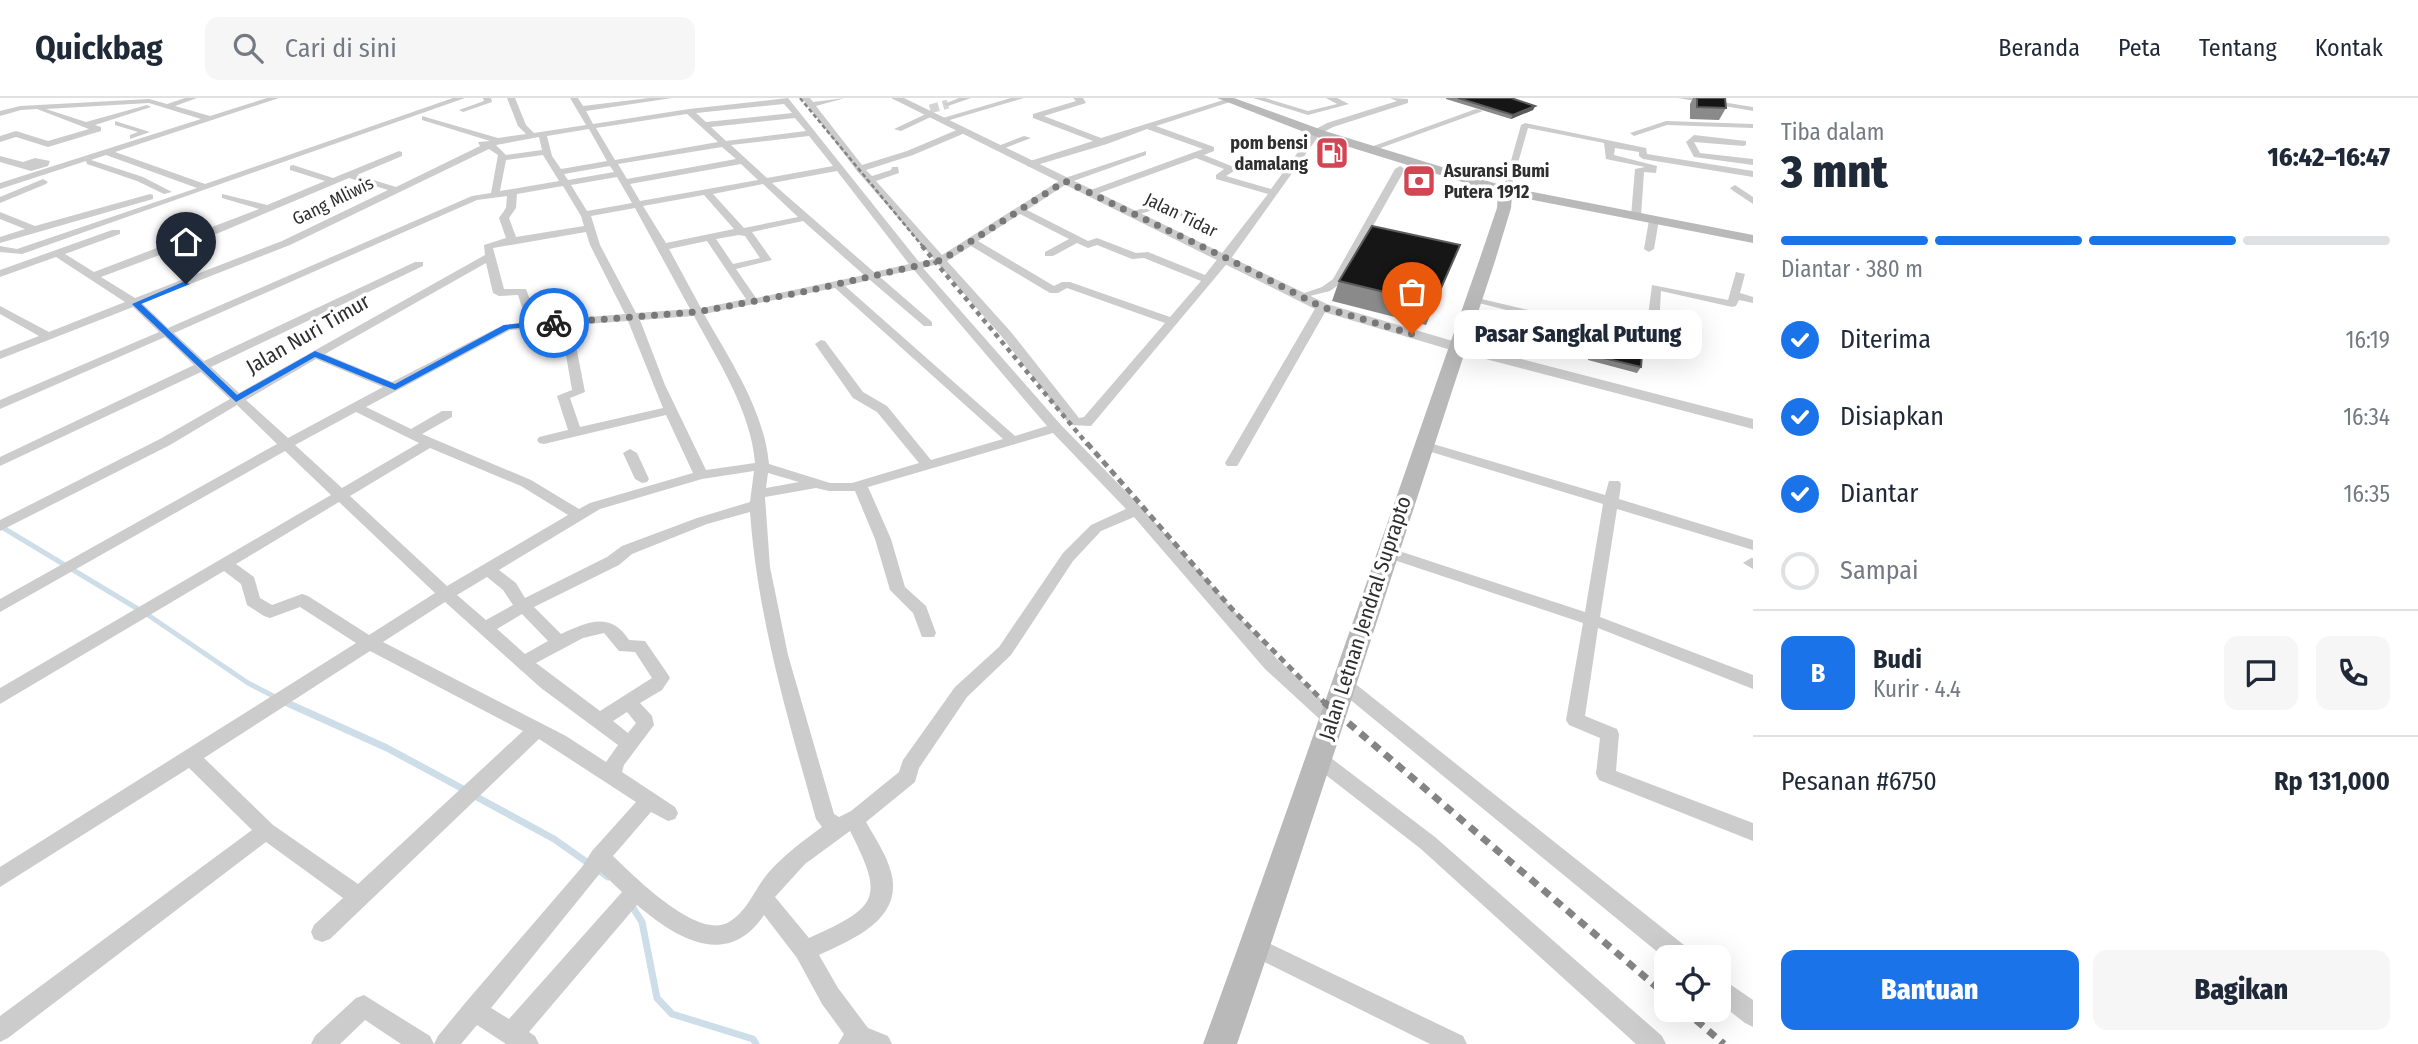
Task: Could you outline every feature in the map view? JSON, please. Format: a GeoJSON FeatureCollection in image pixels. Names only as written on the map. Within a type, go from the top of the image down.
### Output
{"type":"FeatureCollection","features":[{"type":"Feature","properties":{"kind":"main road"},"geometry":{"type":"LineString","coordinates":[[1230,99],[1505,191],[1753,239]]}},
{"type":"Feature","properties":{"kind":"main road","name":"Jalan Letnan Jendral Suprapto"},"geometry":{"type":"LineString","coordinates":[[1220,1044],[1320,760],[1342,684],[1504,208],[1505,191]]}},
{"type":"Feature","properties":{"kind":"street"},"geometry":{"type":"LineString","coordinates":[[4,103],[29,98]]}},
{"type":"Feature","properties":{"kind":"street"},"geometry":{"type":"LineString","coordinates":[[86,125],[193,98]]}},
{"type":"Feature","properties":{"kind":"street"},"geometry":{"type":"LineString","coordinates":[[0,186],[275,98]]}},
{"type":"Feature","properties":{"kind":"street"},"geometry":{"type":"LineString","coordinates":[[0,249],[18,252],[201,185],[461,98]]}},
{"type":"Feature","properties":{"kind":"street"},"geometry":{"type":"LineString","coordinates":[[668,98],[577,104],[663,247],[735,382],[760,440],[762,466],[758,500],[762,567],[779,655],[826,819],[847,823],[882,880],[881,902],[868,917],[805,951]]}},
{"type":"Feature","properties":{"kind":"street"},"geometry":{"type":"LineString","coordinates":[[809,102],[841,98]]}},
{"type":"Feature","properties":{"kind":"street","name":"Jalan Tidar"},"geometry":{"type":"LineString","coordinates":[[896,98],[1322,307],[1457,347],[1753,424]]}},
{"type":"Feature","properties":{"kind":"street"},"geometry":{"type":"LineString","coordinates":[[948,104],[967,98]]}},
{"type":"Feature","properties":{"kind":"street"},"geometry":{"type":"LineString","coordinates":[[898,129],[931,114],[1020,98]]}},
{"type":"Feature","properties":{"kind":"street"},"geometry":{"type":"LineString","coordinates":[[1077,98],[1083,102],[1036,116],[1104,142]]}},
{"type":"Feature","properties":{"kind":"street"},"geometry":{"type":"LineString","coordinates":[[1257,98],[1308,113],[1345,104],[1330,98]]}},
{"type":"Feature","properties":{"kind":"street"},"geometry":{"type":"LineString","coordinates":[[1394,98],[1409,100]]}},
{"type":"Feature","properties":{"kind":"street"},"geometry":{"type":"LineString","coordinates":[[1682,98],[1753,108]]}},
{"type":"Feature","properties":{"kind":"street"},"geometry":{"type":"LineString","coordinates":[[0,114],[20,108],[138,99],[166,104],[210,119]]}},
{"type":"Feature","properties":{"kind":"street"},"geometry":{"type":"LineString","coordinates":[[463,110],[487,100],[511,99],[522,126],[538,135],[585,214],[596,245],[633,318],[670,410],[701,475]]}},
{"type":"Feature","properties":{"kind":"street"},"geometry":{"type":"LineString","coordinates":[[1030,164],[1230,99]]}},
{"type":"Feature","properties":{"kind":"street"},"geometry":{"type":"LineString","coordinates":[[785,100],[917,267],[1056,428],[1136,510],[1208,596],[1271,664],[1332,720]]}},
{"type":"Feature","properties":{"kind":"street","name":"Gang Mliwis"},"geometry":{"type":"LineString","coordinates":[[0,355],[136,304],[286,243],[493,144],[689,111],[785,100]]}},
{"type":"Feature","properties":{"kind":"street"},"geometry":{"type":"LineString","coordinates":[[809,102],[860,169],[1007,335],[1075,422],[1086,423],[1226,258],[1320,131],[1409,100]]}},
{"type":"Feature","properties":{"kind":"street"},"geometry":{"type":"LineString","coordinates":[[4,103],[20,108]]}},
{"type":"Feature","properties":{"kind":"street"},"geometry":{"type":"LineString","coordinates":[[32,107],[98,129]]}},
{"type":"Feature","properties":{"kind":"street"},"geometry":{"type":"LineString","coordinates":[[450,126],[480,114],[453,107]]}},
{"type":"Feature","properties":{"kind":"street"},"geometry":{"type":"LineString","coordinates":[[689,111],[762,180],[928,324]]}},
{"type":"Feature","properties":{"kind":"street"},"geometry":{"type":"LineString","coordinates":[[1372,148],[1479,111]]}},
{"type":"Feature","properties":{"kind":"street"},"geometry":{"type":"LineString","coordinates":[[704,125],[797,115]]}},
{"type":"Feature","properties":{"kind":"street"},"geometry":{"type":"LineString","coordinates":[[425,118],[493,144],[502,158],[495,194]]}},
{"type":"Feature","properties":{"kind":"street"},"geometry":{"type":"LineString","coordinates":[[0,159],[31,168],[146,132],[106,119]]}},
{"type":"Feature","properties":{"kind":"street"},"geometry":{"type":"LineString","coordinates":[[0,129],[47,144],[118,122]]}},
{"type":"Feature","properties":{"kind":"street"},"geometry":{"type":"LineString","coordinates":[[1634,133],[1665,123],[1753,126]]}},
{"type":"Feature","properties":{"kind":"street"},"geometry":{"type":"LineString","coordinates":[[1505,191],[1525,125],[1643,150],[1643,156],[1753,174]]}},
{"type":"Feature","properties":{"kind":"street"},"geometry":{"type":"LineString","coordinates":[[1727,125],[1748,144]]}},
{"type":"Feature","properties":{"kind":"street"},"geometry":{"type":"LineString","coordinates":[[1091,193],[1211,149],[1149,126]]}},
{"type":"Feature","properties":{"kind":"street"},"geometry":{"type":"LineString","coordinates":[[860,169],[911,153],[962,131]]}},
{"type":"Feature","properties":{"kind":"street"},"geometry":{"type":"LineString","coordinates":[[1636,216],[1640,169],[1653,171],[1653,166],[1609,158],[1609,143],[1619,132],[1652,138]]}},
{"type":"Feature","properties":{"kind":"street"},"geometry":{"type":"LineString","coordinates":[[558,172],[620,173],[659,156],[722,144],[810,133]]}},
{"type":"Feature","properties":{"kind":"street"},"geometry":{"type":"LineString","coordinates":[[0,139],[16,134]]}},
{"type":"Feature","properties":{"kind":"street"},"geometry":{"type":"LineString","coordinates":[[997,148],[1027,138]]}},
{"type":"Feature","properties":{"kind":"street"},"geometry":{"type":"LineString","coordinates":[[1748,144],[1694,138],[1690,140],[1697,155],[1753,162]]}},
{"type":"Feature","properties":{"kind":"street"},"geometry":{"type":"LineString","coordinates":[[1161,140],[1231,169],[1219,177]]}},
{"type":"Feature","properties":{"kind":"street"},"geometry":{"type":"LineString","coordinates":[[472,142],[493,144]]}},
{"type":"Feature","properties":{"kind":"street"},"geometry":{"type":"LineString","coordinates":[[651,146],[659,156]]}},
{"type":"Feature","properties":{"kind":"street"},"geometry":{"type":"LineString","coordinates":[[1692,148],[1753,155]]}},
{"type":"Feature","properties":{"kind":"street"},"geometry":{"type":"LineString","coordinates":[[0,200],[109,152],[201,185]]}},
{"type":"Feature","properties":{"kind":"street"},"geometry":{"type":"LineString","coordinates":[[502,158],[547,152]]}},
{"type":"Feature","properties":{"kind":"street"},"geometry":{"type":"LineString","coordinates":[[95,275],[269,209],[399,153]]}},
{"type":"Feature","properties":{"kind":"street"},"geometry":{"type":"LineString","coordinates":[[0,606],[286,445],[507,327],[697,312],[917,267],[942,260],[1065,181],[1143,153]]}},
{"type":"Feature","properties":{"kind":"street"},"geometry":{"type":"LineString","coordinates":[[0,405],[475,198],[620,173],[742,161]]}},
{"type":"Feature","properties":{"kind":"street"},"geometry":{"type":"LineString","coordinates":[[90,162],[140,179],[167,192]]}},
{"type":"Feature","properties":{"kind":"street"},"geometry":{"type":"LineString","coordinates":[[47,164],[61,166]]}},
{"type":"Feature","properties":{"kind":"street"},"geometry":{"type":"LineString","coordinates":[[293,168],[333,181]]}},
{"type":"Feature","properties":{"kind":"street"},"geometry":{"type":"LineString","coordinates":[[585,214],[838,168]]}},
{"type":"Feature","properties":{"kind":"street"},"geometry":{"type":"LineString","coordinates":[[870,180],[890,175],[895,169]]}},
{"type":"Feature","properties":{"kind":"street"},"geometry":{"type":"LineString","coordinates":[[1302,297],[1326,289],[1337,281],[1400,169]]}},
{"type":"Feature","properties":{"kind":"street"},"geometry":{"type":"LineString","coordinates":[[349,175],[397,190]]}},
{"type":"Feature","properties":{"kind":"street"},"geometry":{"type":"LineString","coordinates":[[1205,180],[1215,176],[1275,193]]}},
{"type":"Feature","properties":{"kind":"street"},"geometry":{"type":"LineString","coordinates":[[1738,178],[1742,183],[1753,185]]}},
{"type":"Feature","properties":{"kind":"street"},"geometry":{"type":"LineString","coordinates":[[0,240],[167,192],[201,185]]}},
{"type":"Feature","properties":{"kind":"street"},"geometry":{"type":"LineString","coordinates":[[1753,191],[1735,188],[1753,201]]}},
{"type":"Feature","properties":{"kind":"street"},"geometry":{"type":"LineString","coordinates":[[512,192],[511,208],[504,218],[512,241],[591,228]]}},
{"type":"Feature","properties":{"kind":"street"},"geometry":{"type":"LineString","coordinates":[[707,192],[767,258],[732,267]]}},
{"type":"Feature","properties":{"kind":"street"},"geometry":{"type":"LineString","coordinates":[[225,196],[269,209]]}},
{"type":"Feature","properties":{"kind":"street"},"geometry":{"type":"LineString","coordinates":[[1134,214],[1159,205],[1189,216]]}},
{"type":"Feature","properties":{"kind":"street"},"geometry":{"type":"LineString","coordinates":[[1021,211],[1088,245],[1097,241],[1136,257],[1144,254],[1207,280]]}},
{"type":"Feature","properties":{"kind":"street"},"geometry":{"type":"LineString","coordinates":[[0,215],[34,229]]}},
{"type":"Feature","properties":{"kind":"street"},"geometry":{"type":"LineString","coordinates":[[663,247],[805,218]]}},
{"type":"Feature","properties":{"kind":"street"},"geometry":{"type":"LineString","coordinates":[[1649,249],[1654,220]]}},
{"type":"Feature","properties":{"kind":"street"},"geometry":{"type":"LineString","coordinates":[[0,274],[116,232]]}},
{"type":"Feature","properties":{"kind":"street"},"geometry":{"type":"LineString","coordinates":[[710,238],[753,302]]}},
{"type":"Feature","properties":{"kind":"street"},"geometry":{"type":"LineString","coordinates":[[1049,254],[1078,239]]}},
{"type":"Feature","properties":{"kind":"street","name":"Jalan Nuri Timur"},"geometry":{"type":"LineString","coordinates":[[7,523],[158,446],[236,399],[489,257],[487,249],[491,244],[512,241]]}},
{"type":"Feature","properties":{"kind":"street"},"geometry":{"type":"LineString","coordinates":[[970,242],[1054,290],[1066,284],[1172,321]]}},
{"type":"Feature","properties":{"kind":"street"},"geometry":{"type":"LineString","coordinates":[[57,253],[95,275],[136,304],[484,629],[629,744]]}},
{"type":"Feature","properties":{"kind":"street"},"geometry":{"type":"LineString","coordinates":[[489,257],[499,293],[522,290],[534,325]]}},
{"type":"Feature","properties":{"kind":"street"},"geometry":{"type":"LineString","coordinates":[[0,462],[419,264]]}},
{"type":"Feature","properties":{"kind":"street"},"geometry":{"type":"LineString","coordinates":[[1473,300],[1644,341],[1648,327],[1653,326],[1656,286],[1732,304],[1740,274]]}},
{"type":"Feature","properties":{"kind":"street"},"geometry":{"type":"LineString","coordinates":[[837,284],[1011,439]]}},
{"type":"Feature","properties":{"kind":"street"},"geometry":{"type":"LineString","coordinates":[[1734,295],[1753,300]]}},
{"type":"Feature","properties":{"kind":"street"},"geometry":{"type":"LineString","coordinates":[[1231,463],[1322,307]]}},
{"type":"Feature","properties":{"kind":"street"},"geometry":{"type":"LineString","coordinates":[[0,309],[48,336]]}},
{"type":"Feature","properties":{"kind":"street"},"geometry":{"type":"LineString","coordinates":[[566,322],[579,392],[563,396],[575,432]]}},
{"type":"Feature","properties":{"kind":"street"},"geometry":{"type":"LineString","coordinates":[[821,344],[858,395],[883,408],[929,466]]}},
{"type":"Feature","properties":{"kind":"street"},"geometry":{"type":"LineString","coordinates":[[315,354],[395,387]]}},
{"type":"Feature","properties":{"kind":"street"},"geometry":{"type":"LineString","coordinates":[[356,407],[429,443],[526,483],[577,514]]}},
{"type":"Feature","properties":{"kind":"street"},"geometry":{"type":"LineString","coordinates":[[544,440],[670,410]]}},
{"type":"Feature","properties":{"kind":"street"},"geometry":{"type":"LineString","coordinates":[[412,434],[447,414]]}},
{"type":"Feature","properties":{"kind":"street"},"geometry":{"type":"LineString","coordinates":[[0,878],[367,642],[577,514],[611,499],[644,485],[762,466],[817,484],[839,488],[860,486],[1011,439],[1056,428]]}},
{"type":"Feature","properties":{"kind":"street"},"geometry":{"type":"LineString","coordinates":[[0,697],[429,443]]}},
{"type":"Feature","properties":{"kind":"street"},"geometry":{"type":"LineString","coordinates":[[1423,445],[1753,545]]}},
{"type":"Feature","properties":{"kind":"street"},"geometry":{"type":"LineString","coordinates":[[630,453],[644,485]]}},
{"type":"Feature","properties":{"kind":"street"},"geometry":{"type":"LineString","coordinates":[[484,629],[567,581],[613,561],[626,550],[758,500],[817,484]]}},
{"type":"Feature","properties":{"kind":"street"},"geometry":{"type":"LineString","coordinates":[[1615,484],[1574,717],[1578,722],[1610,734],[1608,776],[1753,832]]}},
{"type":"Feature","properties":{"kind":"street"},"geometry":{"type":"LineString","coordinates":[[860,486],[883,538],[898,590],[920,610],[928,633]]}},
{"type":"Feature","properties":{"kind":"street"},"geometry":{"type":"LineString","coordinates":[[595,864],[629,899],[702,934],[718,936],[733,931],[748,920],[778,877],[908,776],[910,766],[961,692],[1005,651],[1060,568],[1082,540],[1108,521],[1136,510]]}},
{"type":"Feature","properties":{"kind":"street"},"geometry":{"type":"LineString","coordinates":[[1387,552],[1590,619],[1753,682]]}},
{"type":"Feature","properties":{"kind":"street"},"geometry":{"type":"LineString","coordinates":[[225,564],[248,581],[253,601],[270,612],[302,600],[367,642],[536,730],[668,813]]}},
{"type":"Feature","properties":{"kind":"street"},"geometry":{"type":"LineString","coordinates":[[487,569],[510,587],[523,606],[559,642]]}},
{"type":"Feature","properties":{"kind":"street"},"geometry":{"type":"LineString","coordinates":[[524,662],[559,642],[605,627],[611,629],[625,647],[639,645],[662,678],[656,685],[600,721]]}},
{"type":"Feature","properties":{"kind":"street"},"geometry":{"type":"LineString","coordinates":[[1342,684],[1666,945]]}},
{"type":"Feature","properties":{"kind":"street"},"geometry":{"type":"LineString","coordinates":[[611,775],[616,761],[646,721],[628,702]]}},
{"type":"Feature","properties":{"kind":"street"},"geometry":{"type":"LineString","coordinates":[[322,932],[536,730]]}},
{"type":"Feature","properties":{"kind":"street"},"geometry":{"type":"LineString","coordinates":[[190,757],[266,831],[359,897]]}},
{"type":"Feature","properties":{"kind":"street"},"geometry":{"type":"LineString","coordinates":[[1320,760],[1427,843],[1654,1044]]}},
{"type":"Feature","properties":{"kind":"street"},"geometry":{"type":"LineString","coordinates":[[446,1044],[649,801]]}},
{"type":"Feature","properties":{"kind":"street"},"geometry":{"type":"LineString","coordinates":[[0,1030],[266,831]]}},
{"type":"Feature","properties":{"kind":"street"},"geometry":{"type":"LineString","coordinates":[[762,897],[805,951],[830,996],[864,1041]]}},
{"type":"Feature","properties":{"kind":"street"},"geometry":{"type":"LineString","coordinates":[[474,1010],[519,1039],[629,899]]}},
{"type":"Feature","properties":{"kind":"street"},"geometry":{"type":"LineString","coordinates":[[1254,946],[1455,1044]]}},
{"type":"Feature","properties":{"kind":"street"},"geometry":{"type":"LineString","coordinates":[[1731,998],[1753,1015]]}},
{"type":"Feature","properties":{"kind":"street"},"geometry":{"type":"LineString","coordinates":[[323,1044],[364,1006],[422,1044]]}},
{"type":"Feature","properties":{"kind":"building"},"geometry":{"type":"Polygon","coordinates":[[[1458,98],[1511,98],[1535,106],[1513,115],[1458,98]]]}},
{"type":"Feature","properties":{"kind":"building"},"geometry":{"type":"Polygon","coordinates":[[[1697,98],[1725,98],[1726,108],[1697,107],[1697,98]]]}},
{"type":"Feature","properties":{"kind":"building"},"geometry":{"type":"Polygon","coordinates":[[[1372,226],[1460,245],[1434,304],[1339,281],[1372,226]]]}},
{"type":"Feature","properties":{"kind":"building"},"geometry":{"type":"Polygon","coordinates":[[[1595,329],[1643,341],[1641,367],[1591,355],[1595,329]]]}},
{"type":"Feature","properties":{"kind":"waterway"},"geometry":{"type":"LineString","coordinates":[[0,526],[148,615],[248,683],[286,702]]}},
{"type":"Feature","properties":{"kind":"waterway"},"geometry":{"type":"LineString","coordinates":[[286,702],[387,748],[465,790]]}},
{"type":"Feature","properties":{"kind":"waterway"},"geometry":{"type":"LineString","coordinates":[[473,795],[554,839],[608,877]]}},
{"type":"Feature","properties":{"kind":"waterway"},"geometry":{"type":"LineString","coordinates":[[630,903],[642,922],[657,998],[672,1014],[753,1039],[756,1044]]}},
{"type":"Feature","properties":{"kind":"tunnel"},"geometry":{"type":"LineString","coordinates":[[930,109],[948,104]]}},
{"type":"Feature","properties":{"kind":"railway"},"geometry":{"type":"LineString","coordinates":[[800,98],[924,248]]}},
{"type":"Feature","properties":{"kind":"railway"},"geometry":{"type":"LineString","coordinates":[[922,246],[1088,445]]}},
{"type":"Feature","properties":{"kind":"railway"},"geometry":{"type":"LineString","coordinates":[[1087,443],[1232,609],[1324,702]]}},
{"type":"Feature","properties":{"kind":"railway"},"geometry":{"type":"LineString","coordinates":[[1324,702],[1654,985]]}},
{"type":"Feature","properties":{"kind":"railway"},"geometry":{"type":"LineString","coordinates":[[1698,1022],[1724,1044]]}},
{"type":"Feature","properties":{"kind":"way so far"},"geometry":{"type":"LineString","coordinates":[[554,323],[697,312],[803,292],[942,260],[1065,181],[1322,307],[1412,334]]}},
{"type":"Feature","properties":{"kind":"place","name":"pom bensi damalang"},"geometry":{"type":"Point","coordinates":[1332,153]}},
{"type":"Feature","properties":{"kind":"place","name":"Asuransi Bumi Putera 1912"},"geometry":{"type":"Point","coordinates":[1419,181]}},
{"type":"Feature","properties":{"kind":"place","name":"Pasar Sangkal Putung"},"geometry":{"type":"Point","coordinates":[1412,334]}},
{"type":"Feature","properties":{"kind":"route"},"geometry":{"type":"LineString","coordinates":[[186,284],[136,304],[236,399],[315,354],[395,387],[507,327],[554,323]]}}]}
